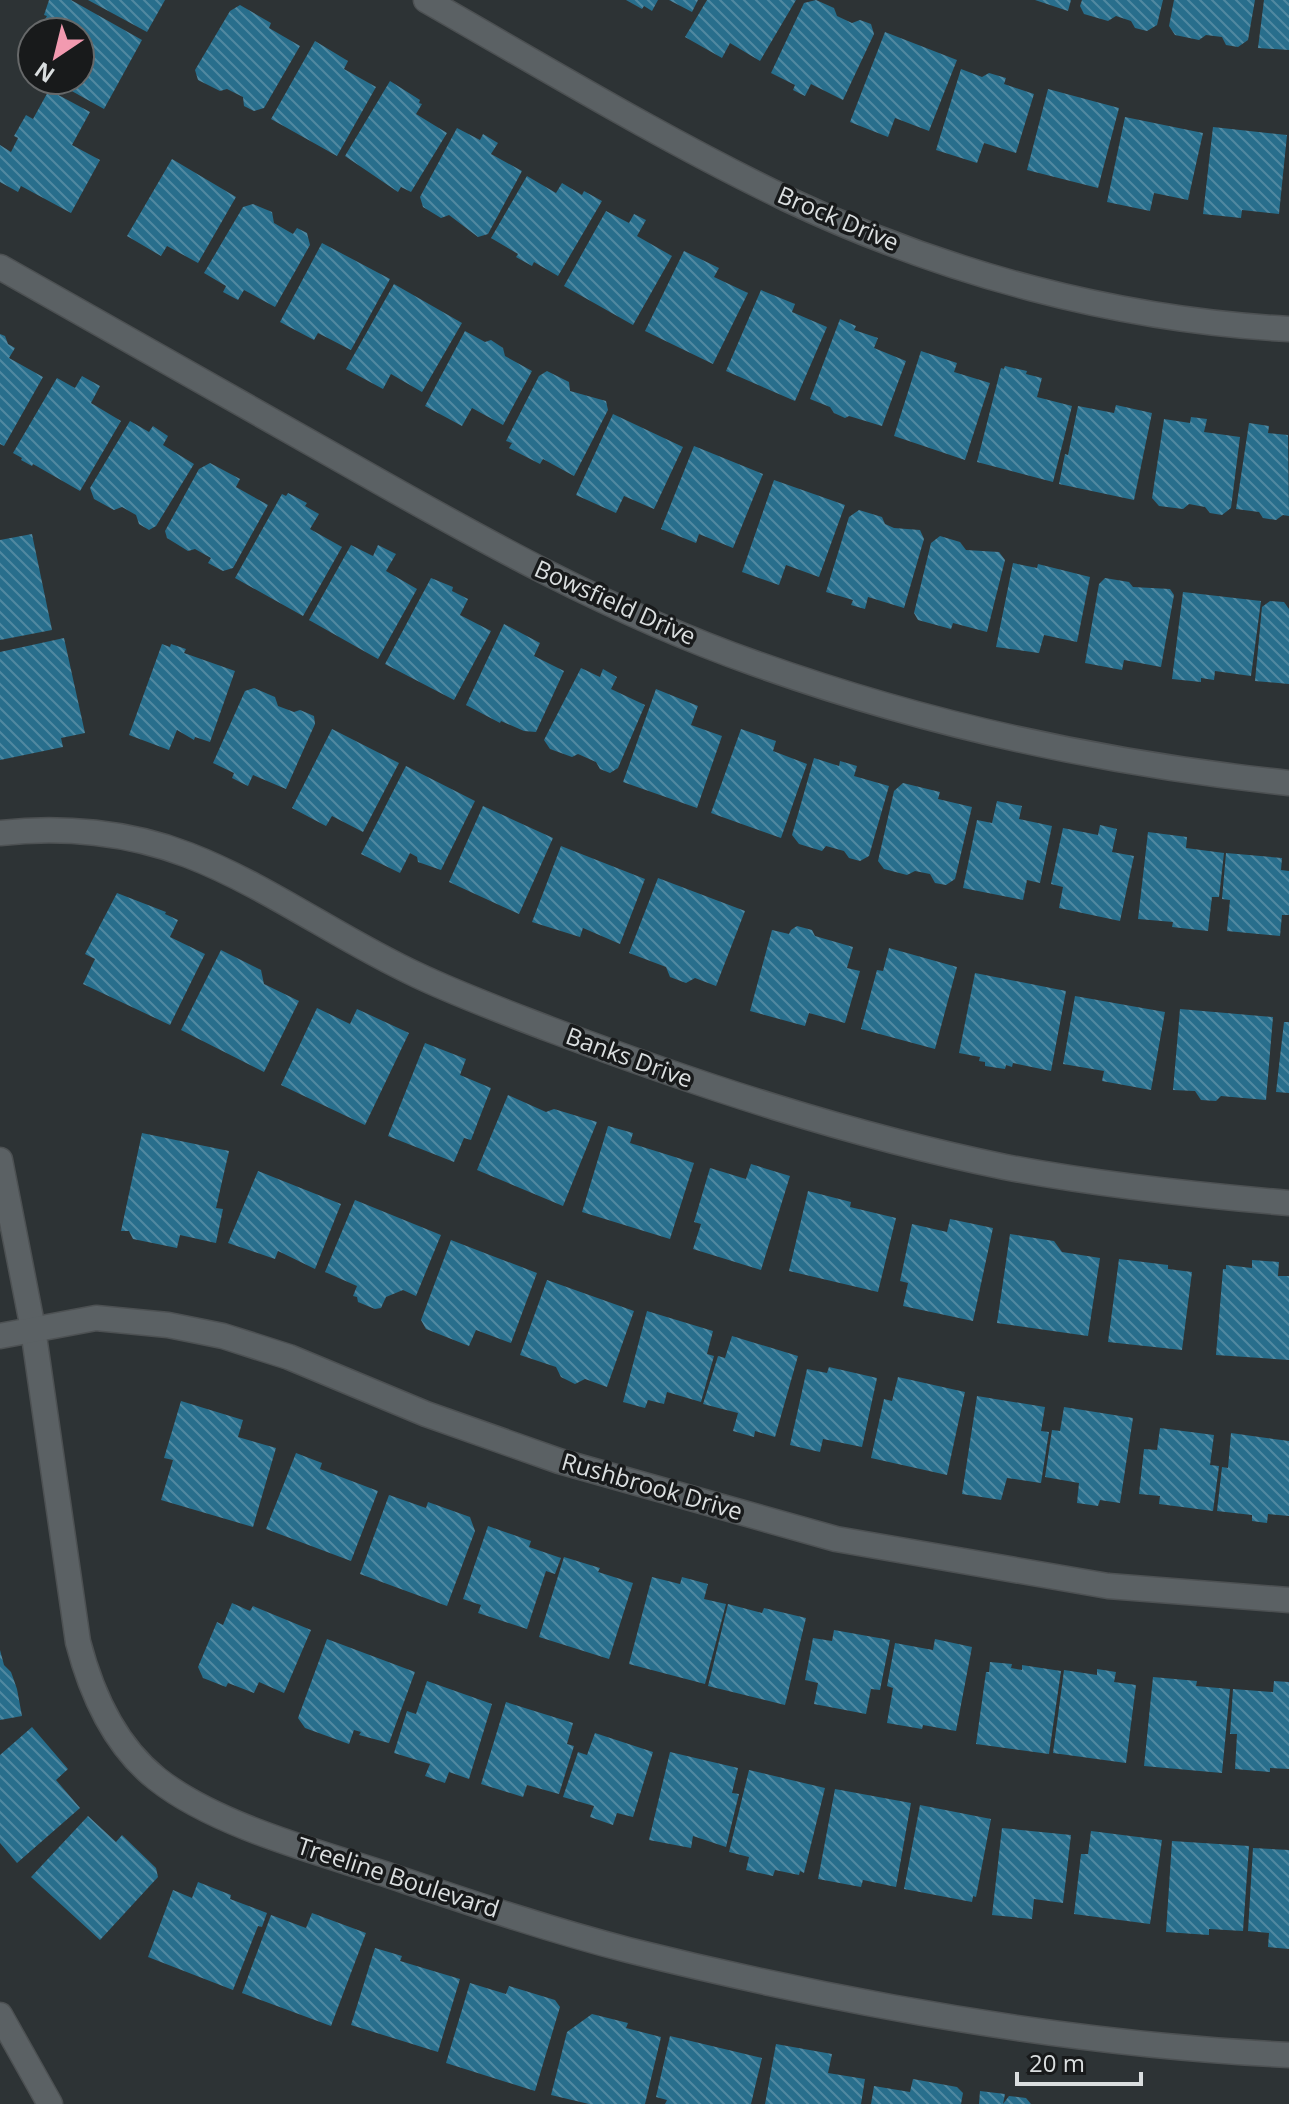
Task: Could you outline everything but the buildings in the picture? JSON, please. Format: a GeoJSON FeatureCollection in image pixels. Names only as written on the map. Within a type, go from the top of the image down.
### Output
{"type":"FeatureCollection","features":[{"type":"Feature","properties":{"kind":"street","name":"Brock Drive"},"geometry":{"type":"LineString","coordinates":[[426,0],[704,156],[789,199],[878,237],[953,264],[1036,288],[1154,315],[1289,329]]}},
{"type":"Feature","properties":{"kind":"street","name":"Bowsfield Drive"},"geometry":{"type":"LineString","coordinates":[[0,267],[449,521],[542,570],[647,620],[752,663],[952,724],[1151,766],[1289,783]]}},
{"type":"Feature","properties":{"kind":"street","name":"Banks Drive"},"geometry":{"type":"LineString","coordinates":[[0,833],[103,833],[146,841],[188,855],[417,975],[547,1028],[699,1083],[808,1117],[1004,1166],[1116,1185],[1289,1203]]}},
{"type":"Feature","properties":{"kind":"street","name":"Treeline Boulevard"},"geometry":{"type":"LineString","coordinates":[[0,1160],[33,1329],[78,1642],[88,1679],[126,1746],[156,1779],[200,1806],[268,1835],[506,1914],[627,1950],[866,2002],[986,2022],[1128,2044],[1289,2055]]}},
{"type":"Feature","properties":{"kind":"street","name":"Rushbrook Drive"},"geometry":{"type":"LineString","coordinates":[[0,1336],[96,1318],[168,1325],[223,1336],[289,1357],[426,1414],[559,1461],[836,1539],[1108,1586],[1289,1600]]}},
{"type":"Feature","properties":{"kind":"street"},"geometry":{"type":"LineString","coordinates":[[0,2015],[50,2104]]}}]}
